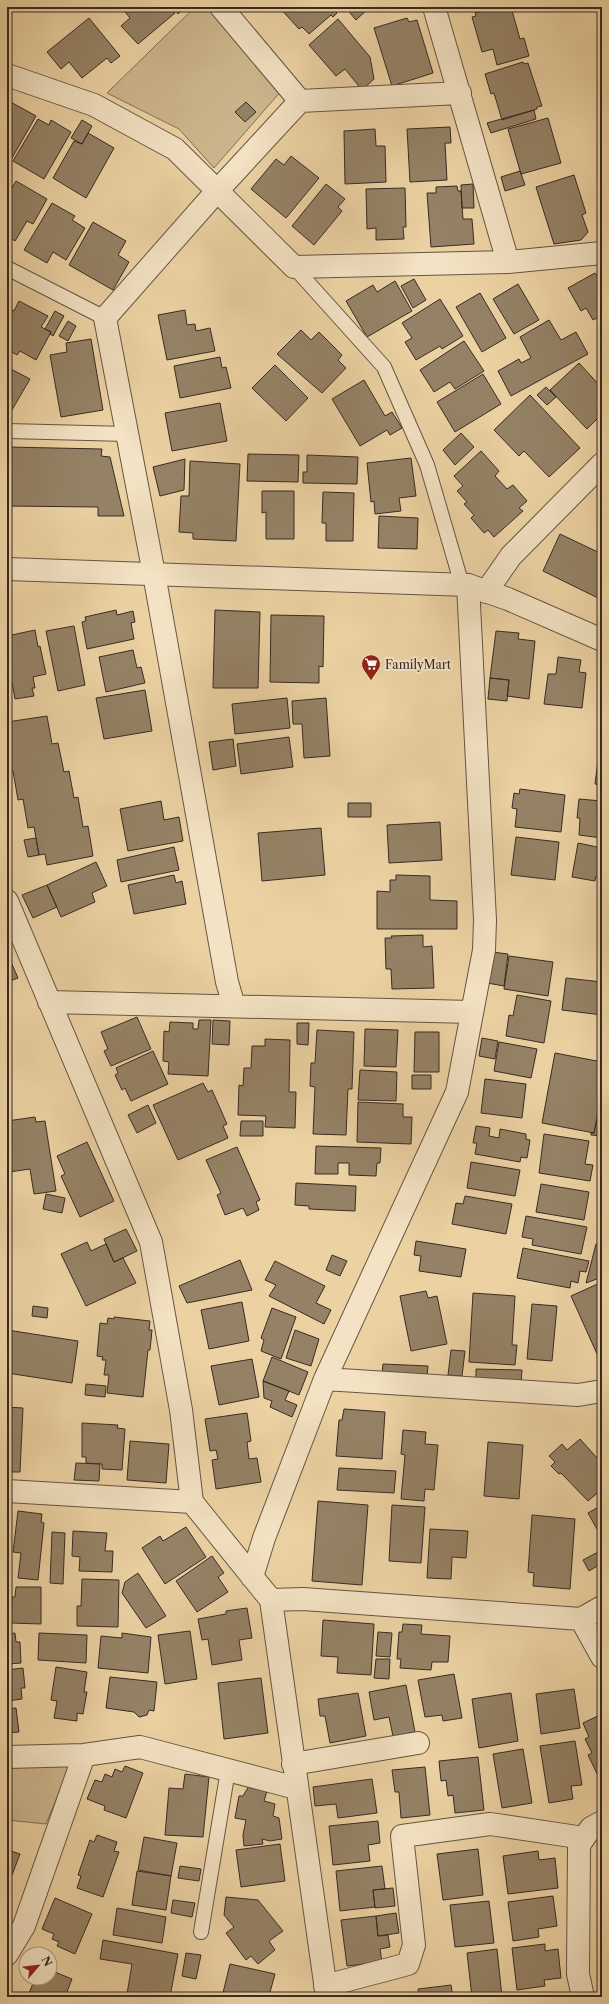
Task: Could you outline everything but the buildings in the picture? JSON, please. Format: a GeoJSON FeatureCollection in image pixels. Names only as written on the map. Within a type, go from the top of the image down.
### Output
{"type":"FeatureCollection","features":[{"type":"Feature","properties":{"kind":"street"},"geometry":{"type":"LineString","coordinates":[[221,7],[300,101]]}},
{"type":"Feature","properties":{"kind":"street"},"geometry":{"type":"LineString","coordinates":[[434,7],[508,262]]}},
{"type":"Feature","properties":{"kind":"street"},"geometry":{"type":"LineString","coordinates":[[7,75],[94,105],[175,148],[294,267],[508,262],[602,253]]}},
{"type":"Feature","properties":{"kind":"street"},"geometry":{"type":"LineString","coordinates":[[234,1006],[227,982],[154,574],[105,318],[217,191],[300,101],[460,93]]}},
{"type":"Feature","properties":{"kind":"street"},"geometry":{"type":"LineString","coordinates":[[472,588],[511,556],[602,464]]}},
{"type":"Feature","properties":{"kind":"street"},"geometry":{"type":"LineString","coordinates":[[7,569],[472,588],[508,599],[602,640]]}},
{"type":"Feature","properties":{"kind":"street"},"geometry":{"type":"LineString","coordinates":[[252,1577],[264,1538],[325,1379],[457,1092],[484,950],[485,920],[472,588]]}},
{"type":"Feature","properties":{"kind":"street"},"geometry":{"type":"LineString","coordinates":[[7,901],[152,1242],[181,1410],[192,1502],[271,1600],[296,1788],[326,1992],[408,1964],[414,1945],[402,1836],[490,1824],[584,1838]]}},
{"type":"Feature","properties":{"kind":"street"},"geometry":{"type":"LineString","coordinates":[[49,1002],[472,1012]]}},
{"type":"Feature","properties":{"kind":"street"},"geometry":{"type":"LineString","coordinates":[[325,1379],[578,1395],[602,1391]]}},
{"type":"Feature","properties":{"kind":"street"},"geometry":{"type":"LineString","coordinates":[[7,1491],[192,1502]]}},
{"type":"Feature","properties":{"kind":"street"},"geometry":{"type":"LineString","coordinates":[[271,1600],[303,1599],[581,1619],[602,1608]]}},
{"type":"Feature","properties":{"kind":"street"},"geometry":{"type":"LineString","coordinates":[[581,1619],[602,1657]]}},
{"type":"Feature","properties":{"kind":"street"},"geometry":{"type":"LineString","coordinates":[[293,1764],[418,1742]]}},
{"type":"Feature","properties":{"kind":"street"},"geometry":{"type":"LineString","coordinates":[[7,1757],[84,1755],[140,1747],[296,1788]]}},
{"type":"Feature","properties":{"kind":"street"},"geometry":{"type":"LineString","coordinates":[[7,1954],[24,1926],[84,1755]]}},
{"type":"Feature","properties":{"kind":"street"},"geometry":{"type":"LineString","coordinates":[[583,1997],[578,1967],[579,1845],[591,1828],[602,1822]]}},
{"type":"Feature","properties":{"kind":"lane"},"geometry":{"type":"LineString","coordinates":[[294,267],[384,367],[427,465],[472,588]]}},
{"type":"Feature","properties":{"kind":"lane"},"geometry":{"type":"LineString","coordinates":[[7,268],[105,318]]}},
{"type":"Feature","properties":{"kind":"lane"},"geometry":{"type":"LineString","coordinates":[[7,431],[128,434]]}},
{"type":"Feature","properties":{"kind":"lane"},"geometry":{"type":"LineString","coordinates":[[201,1932],[228,1770]]}},
{"type":"Feature","properties":{"kind":"shaded area"},"geometry":{"type":"Polygon","coordinates":[[[195,7],[208,7],[282,90],[214,168],[179,129],[107,93],[195,7]]]}},
{"type":"Feature","properties":{"kind":"shaded area"},"geometry":{"type":"Polygon","coordinates":[[[70,1766],[46,1824],[7,1820],[7,1768],[70,1766]]]}},
{"type":"Feature","properties":{"kind":"place","name":"FamilyMart"},"geometry":{"type":"Point","coordinates":[371,681]}}]}
